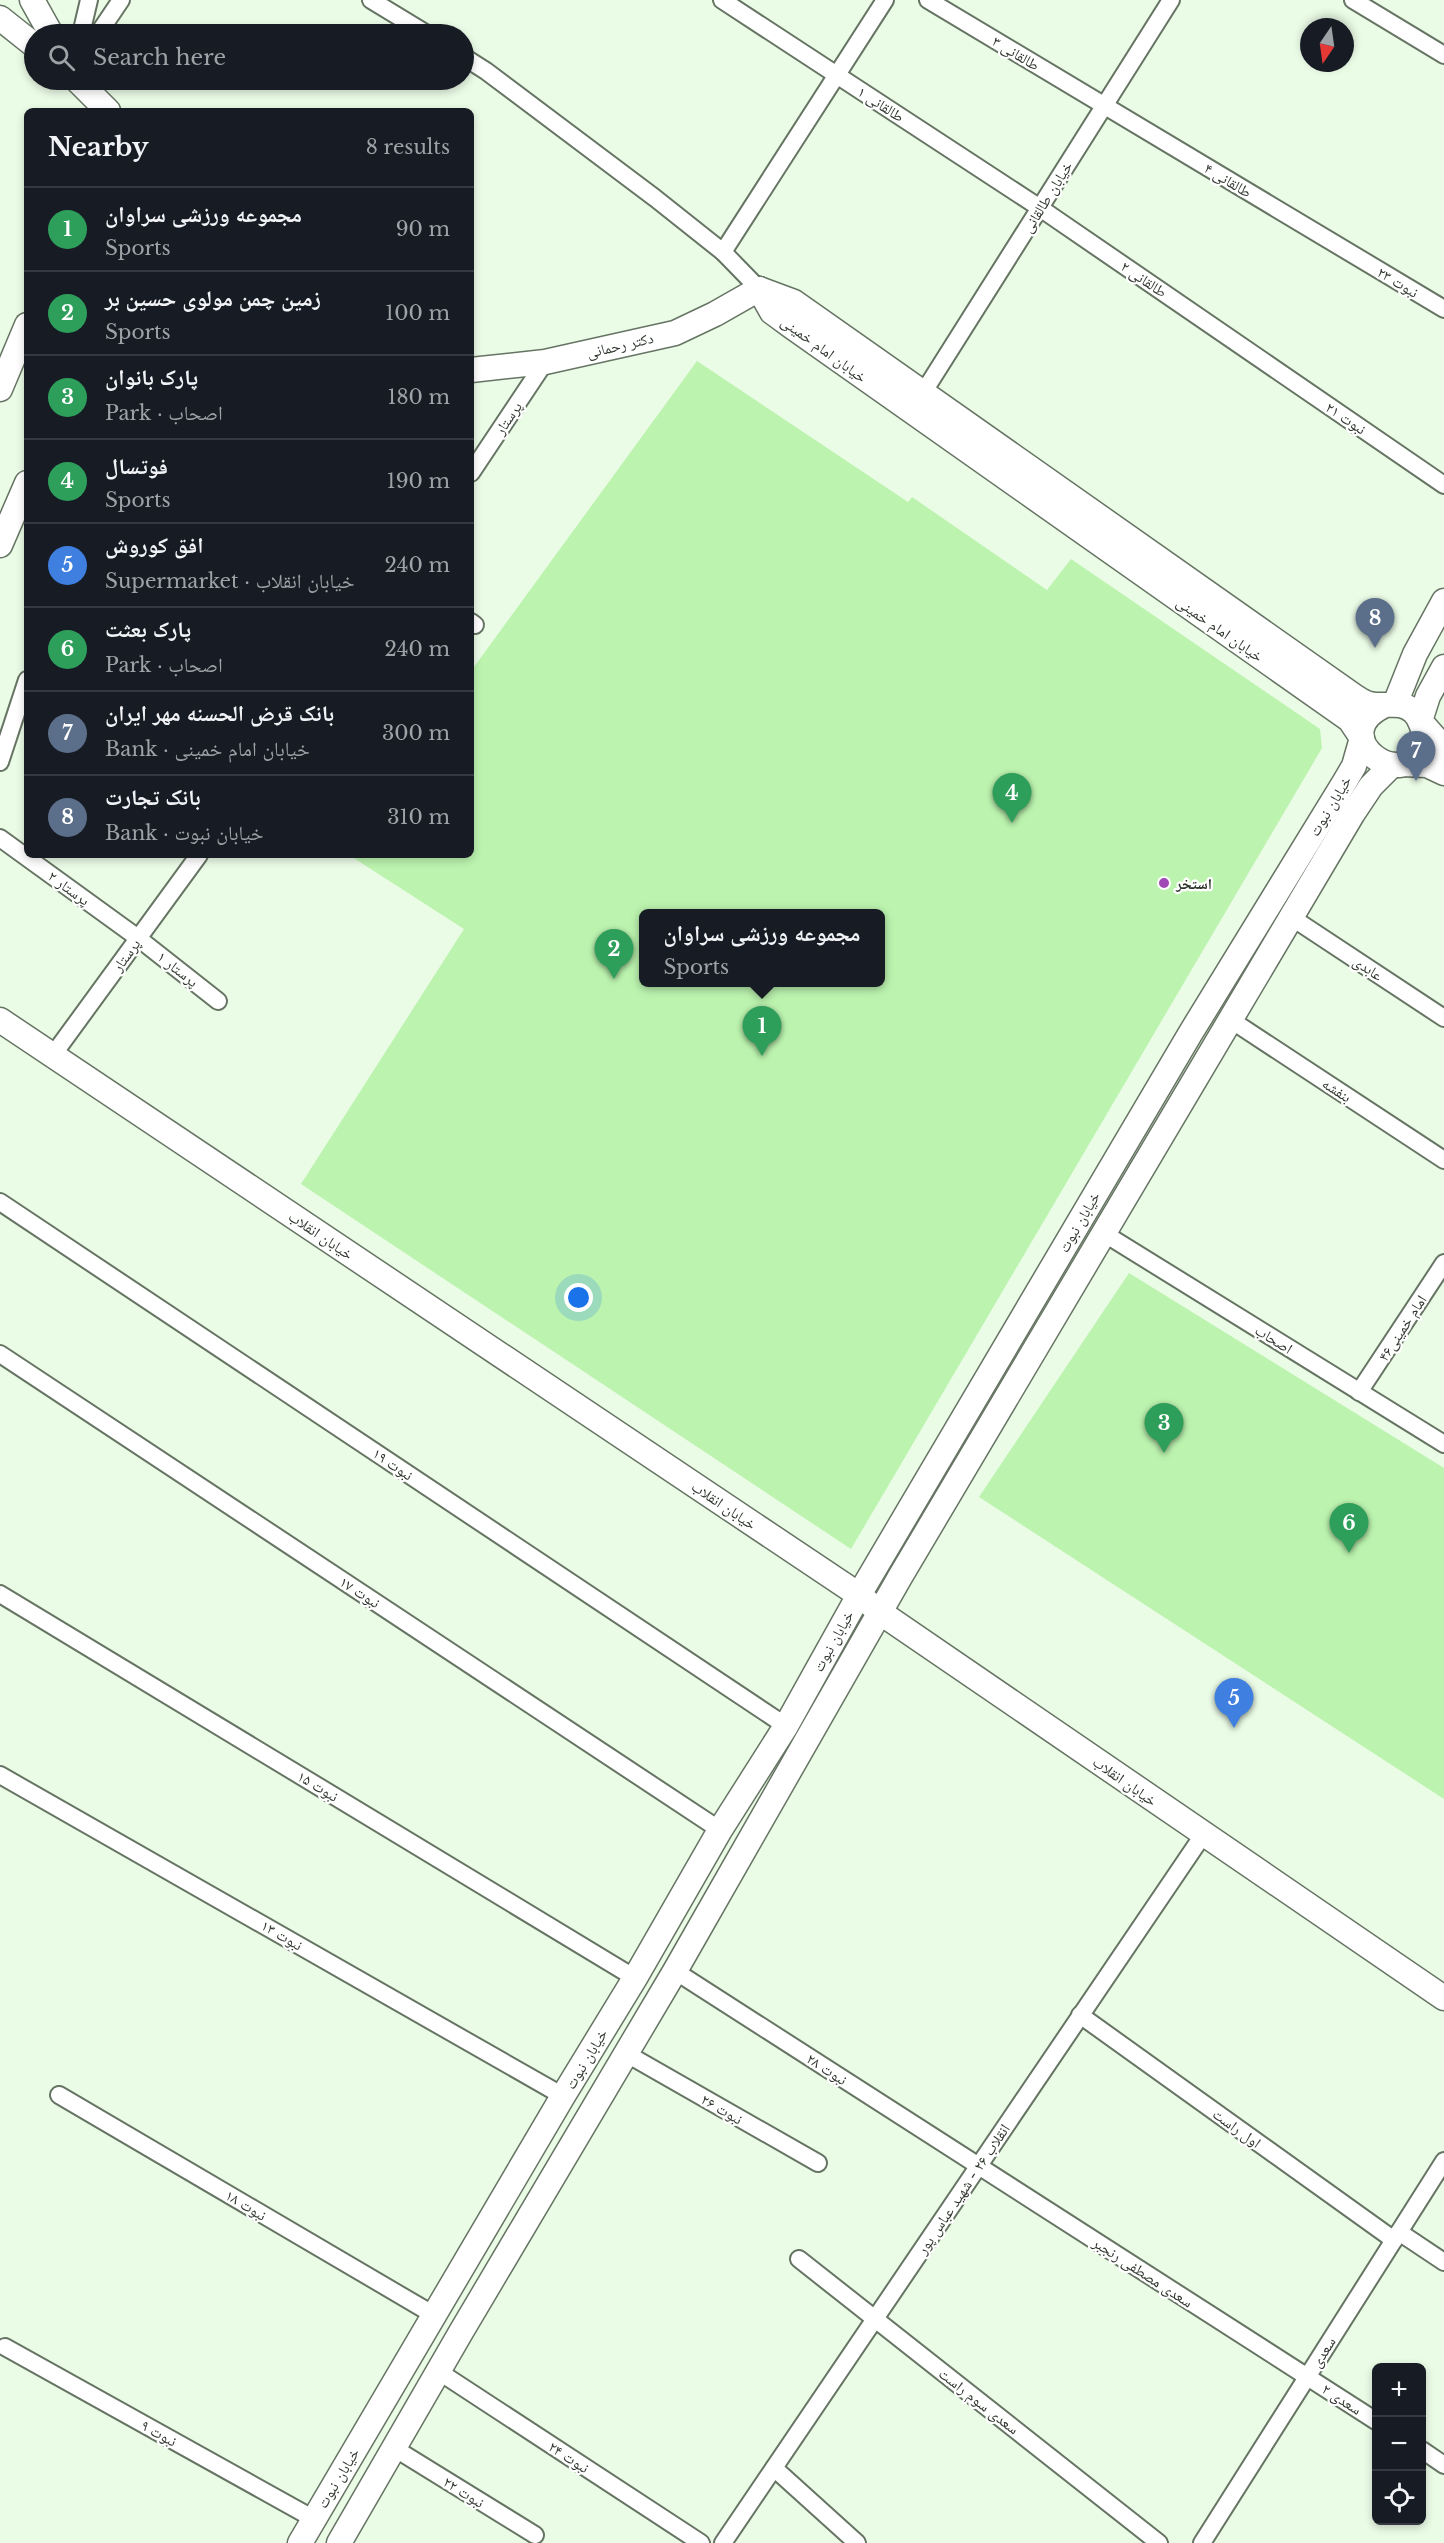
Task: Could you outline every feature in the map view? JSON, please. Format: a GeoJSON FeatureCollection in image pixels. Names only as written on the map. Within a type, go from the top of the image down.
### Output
{"type":"FeatureCollection","features":[{"type":"Feature","properties":{"kind":"main road"},"geometry":{"type":"LineString","coordinates":[[32,0],[45,24]]}},
{"type":"Feature","properties":{"kind":"main road"},"geometry":{"type":"LineString","coordinates":[[0,18],[24,37]]}},
{"type":"Feature","properties":{"kind":"main road"},"geometry":{"type":"LineString","coordinates":[[87,90],[105,108]]}},
{"type":"Feature","properties":{"kind":"main road","name":"خیابان امام خمینی"},"geometry":{"type":"LineString","coordinates":[[759,288],[794,302],[917,402],[1350,720],[1362,738]]}},
{"type":"Feature","properties":{"kind":"main road","name":"دکتر رحمانی"},"geometry":{"type":"LineString","coordinates":[[474,370],[545,362],[675,333],[715,314],[759,288]]}},
{"type":"Feature","properties":{"kind":"main road"},"geometry":{"type":"LineString","coordinates":[[0,389],[24,332]]}},
{"type":"Feature","properties":{"kind":"main road","name":"خیابان امام خمینی"},"geometry":{"type":"LineString","coordinates":[[917,402],[1354,696],[1372,705],[1390,704]]}},
{"type":"Feature","properties":{"kind":"main road"},"geometry":{"type":"LineString","coordinates":[[0,545],[24,490]]}},
{"type":"Feature","properties":{"kind":"main road"},"geometry":{"type":"LineString","coordinates":[[1444,601],[1390,704],[1368,717],[1363,727],[1362,738],[1372,757],[1381,763],[1427,765],[1444,773]]}},
{"type":"Feature","properties":{"kind":"main road"},"geometry":{"type":"LineString","coordinates":[[1397,764],[1411,759],[1423,741],[1424,731],[1420,721],[1428,696],[1444,667]]}},
{"type":"Feature","properties":{"kind":"main road"},"geometry":{"type":"LineString","coordinates":[[1390,704],[1414,712],[1444,748]]}},
{"type":"Feature","properties":{"kind":"main road","name":"خیابان نبوت"},"geometry":{"type":"LineString","coordinates":[[300,2543],[563,2096],[639,1972],[720,1830],[786,1726],[859,1595],[1080,1219],[1344,783],[1354,766],[1362,738]]}},
{"type":"Feature","properties":{"kind":"main road","name":"خیابان نبوت"},"geometry":{"type":"LineString","coordinates":[[339,2543],[438,2371],[672,1977],[881,1614],[900,1577],[1291,917],[1365,795],[1397,764]]}},
{"type":"Feature","properties":{"kind":"main road","name":"خیابان انقلاب"},"geometry":{"type":"LineString","coordinates":[[0,1020],[859,1595],[881,1614],[1444,1998]]}},
{"type":"Feature","properties":{"kind":"main road"},"geometry":{"type":"LineString","coordinates":[[1080,1219],[1105,1234]]}},
{"type":"Feature","properties":{"kind":"main road"},"geometry":{"type":"LineString","coordinates":[[639,1972],[672,1977]]}},
{"type":"Feature","properties":{"kind":"main road"},"geometry":{"type":"LineString","coordinates":[[434,2315],[461,2332]]}},
{"type":"Feature","properties":{"kind":"street"},"geometry":{"type":"LineString","coordinates":[[83,24],[89,0]]}},
{"type":"Feature","properties":{"kind":"street"},"geometry":{"type":"LineString","coordinates":[[105,24],[121,0]]}},
{"type":"Feature","properties":{"kind":"street"},"geometry":{"type":"LineString","coordinates":[[371,0],[411,24]]}},
{"type":"Feature","properties":{"kind":"street","name":"طالقانی ۱"},"geometry":{"type":"LineString","coordinates":[[722,0],[1040,208]]}},
{"type":"Feature","properties":{"kind":"street"},"geometry":{"type":"LineString","coordinates":[[723,252],[885,0]]}},
{"type":"Feature","properties":{"kind":"street","name":"طالقانی ۳"},"geometry":{"type":"LineString","coordinates":[[928,0],[1104,106]]}},
{"type":"Feature","properties":{"kind":"street","name":"خیابان طالقانی"},"geometry":{"type":"LineString","coordinates":[[917,402],[1171,0]]}},
{"type":"Feature","properties":{"kind":"street"},"geometry":{"type":"LineString","coordinates":[[1353,0],[1444,56]]}},
{"type":"Feature","properties":{"kind":"street"},"geometry":{"type":"LineString","coordinates":[[474,64],[723,252],[759,288]]}},
{"type":"Feature","properties":{"kind":"street","name":"طالقانی ۴"},"geometry":{"type":"LineString","coordinates":[[1104,106],[1353,255]]}},
{"type":"Feature","properties":{"kind":"street","name":"طالقانی ۲"},"geometry":{"type":"LineString","coordinates":[[1040,208],[1248,351]]}},
{"type":"Feature","properties":{"kind":"street","name":"نبوت ۲۳"},"geometry":{"type":"LineString","coordinates":[[1353,255],[1444,309]]}},
{"type":"Feature","properties":{"kind":"street","name":"نبوت ۲۱"},"geometry":{"type":"LineString","coordinates":[[1248,351],[1444,485]]}},
{"type":"Feature","properties":{"kind":"street","name":"پرستار"},"geometry":{"type":"LineString","coordinates":[[474,468],[545,362]]}},
{"type":"Feature","properties":{"kind":"street"},"geometry":{"type":"LineString","coordinates":[[0,762],[24,689]]}},
{"type":"Feature","properties":{"kind":"street","name":"پرستار ۲"},"geometry":{"type":"LineString","coordinates":[[0,838],[24,855]]}},
{"type":"Feature","properties":{"kind":"street","name":"پرستار ۲"},"geometry":{"type":"LineString","coordinates":[[28,858],[138,938]]}},
{"type":"Feature","properties":{"kind":"street","name":"پرستار"},"geometry":{"type":"LineString","coordinates":[[53,1055],[197,858]]}},
{"type":"Feature","properties":{"kind":"street","name":"عابدی"},"geometry":{"type":"LineString","coordinates":[[1291,917],[1444,1018]]}},
{"type":"Feature","properties":{"kind":"street","name":"پرستار ۱"},"geometry":{"type":"LineString","coordinates":[[138,938],[218,1001]]}},
{"type":"Feature","properties":{"kind":"street","name":"بنفشه"},"geometry":{"type":"LineString","coordinates":[[1231,1020],[1444,1160]]}},
{"type":"Feature","properties":{"kind":"street","name":"نبوت ۱۹"},"geometry":{"type":"LineString","coordinates":[[0,1202],[786,1726]]}},
{"type":"Feature","properties":{"kind":"street","name":"اصحاب"},"geometry":{"type":"LineString","coordinates":[[1105,1234],[1444,1444]]}},
{"type":"Feature","properties":{"kind":"street","name":"امام خمینی۴۶"},"geometry":{"type":"LineString","coordinates":[[1359,1392],[1444,1263]]}},
{"type":"Feature","properties":{"kind":"street","name":"نبوت ۱۷"},"geometry":{"type":"LineString","coordinates":[[0,1354],[720,1830]]}},
{"type":"Feature","properties":{"kind":"street","name":"نبوت ۱۵"},"geometry":{"type":"LineString","coordinates":[[0,1594],[639,1972]]}},
{"type":"Feature","properties":{"kind":"street","name":"نبوت ۱۳"},"geometry":{"type":"LineString","coordinates":[[0,1775],[563,2096]]}},
{"type":"Feature","properties":{"kind":"street","name":"انقلاب ۲۶ - شهید عباس پور"},"geometry":{"type":"LineString","coordinates":[[723,2543],[1203,1835]]}},
{"type":"Feature","properties":{"kind":"street","name":"نبوت ۲۸"},"geometry":{"type":"LineString","coordinates":[[672,1977],[978,2166]]}},
{"type":"Feature","properties":{"kind":"street","name":"اول راست"},"geometry":{"type":"LineString","coordinates":[[1080,2015],[1396,2236],[1444,2262]]}},
{"type":"Feature","properties":{"kind":"street","name":"نبوت ۲۶"},"geometry":{"type":"LineString","coordinates":[[627,2054],[818,2163]]}},
{"type":"Feature","properties":{"kind":"street","name":"نبوت ۱۸"},"geometry":{"type":"LineString","coordinates":[[59,2094],[434,2315]]}},
{"type":"Feature","properties":{"kind":"street","name":"سعدی"},"geometry":{"type":"LineString","coordinates":[[1202,2543],[1444,2161]]}},
{"type":"Feature","properties":{"kind":"street","name":"سعدی مصطفی رنجبر"},"geometry":{"type":"LineString","coordinates":[[978,2166],[1308,2377]]}},
{"type":"Feature","properties":{"kind":"street","name":"سعدی سوم راست"},"geometry":{"type":"LineString","coordinates":[[799,2259],[1159,2543]]}},
{"type":"Feature","properties":{"kind":"street","name":"نبوت ۹"},"geometry":{"type":"LineString","coordinates":[[5,2347],[314,2520]]}},
{"type":"Feature","properties":{"kind":"street","name":"نبوت ۲۴"},"geometry":{"type":"LineString","coordinates":[[438,2371],[701,2543]]}},
{"type":"Feature","properties":{"kind":"street","name":"سعدی ۲"},"geometry":{"type":"LineString","coordinates":[[1308,2377],[1372,2418]]}},
{"type":"Feature","properties":{"kind":"street","name":"نبوت ۲۲"},"geometry":{"type":"LineString","coordinates":[[394,2448],[535,2535]]}},
{"type":"Feature","properties":{"kind":"street"},"geometry":{"type":"LineString","coordinates":[[1426,2453],[1444,2464]]}},
{"type":"Feature","properties":{"kind":"street"},"geometry":{"type":"LineString","coordinates":[[774,2468],[858,2543]]}},
{"type":"Feature","properties":{"kind":"green space"},"geometry":{"type":"Polygon","coordinates":[[[697,361],[908,502],[912,497],[1047,590],[1071,559],[1320,729],[1322,748],[851,1549],[301,1184],[464,929],[354,858],[474,858],[474,667],[697,361]]]}},
{"type":"Feature","properties":{"kind":"green space"},"geometry":{"type":"Polygon","coordinates":[[[1129,1273],[1444,1468],[1444,1799],[979,1497],[1129,1273]]]}},
{"type":"Feature","properties":{"kind":"place","name":"بانک تجارت"},"geometry":{"type":"Point","coordinates":[1375,648]}},
{"type":"Feature","properties":{"kind":"place","name":"بانک قرض الحسنه مهر ایران"},"geometry":{"type":"Point","coordinates":[1416,781]}},
{"type":"Feature","properties":{"kind":"place","name":"فوتسال"},"geometry":{"type":"Point","coordinates":[1012,823]}},
{"type":"Feature","properties":{"kind":"place","name":"استخر"},"geometry":{"type":"Point","coordinates":[1164,883]}},
{"type":"Feature","properties":{"kind":"place","name":"زمین چمن مولوی حسین بر"},"geometry":{"type":"Point","coordinates":[614,979]}},
{"type":"Feature","properties":{"kind":"place","name":"مجموعه ورزشی سراوان"},"geometry":{"type":"Point","coordinates":[762,1056]}},
{"type":"Feature","properties":{"kind":"place","name":"پارک بانوان"},"geometry":{"type":"Point","coordinates":[1164,1453]}},
{"type":"Feature","properties":{"kind":"place","name":"پارک بعثت"},"geometry":{"type":"Point","coordinates":[1349,1553]}},
{"type":"Feature","properties":{"kind":"place","name":"افق کوروش"},"geometry":{"type":"Point","coordinates":[1234,1728]}}]}
